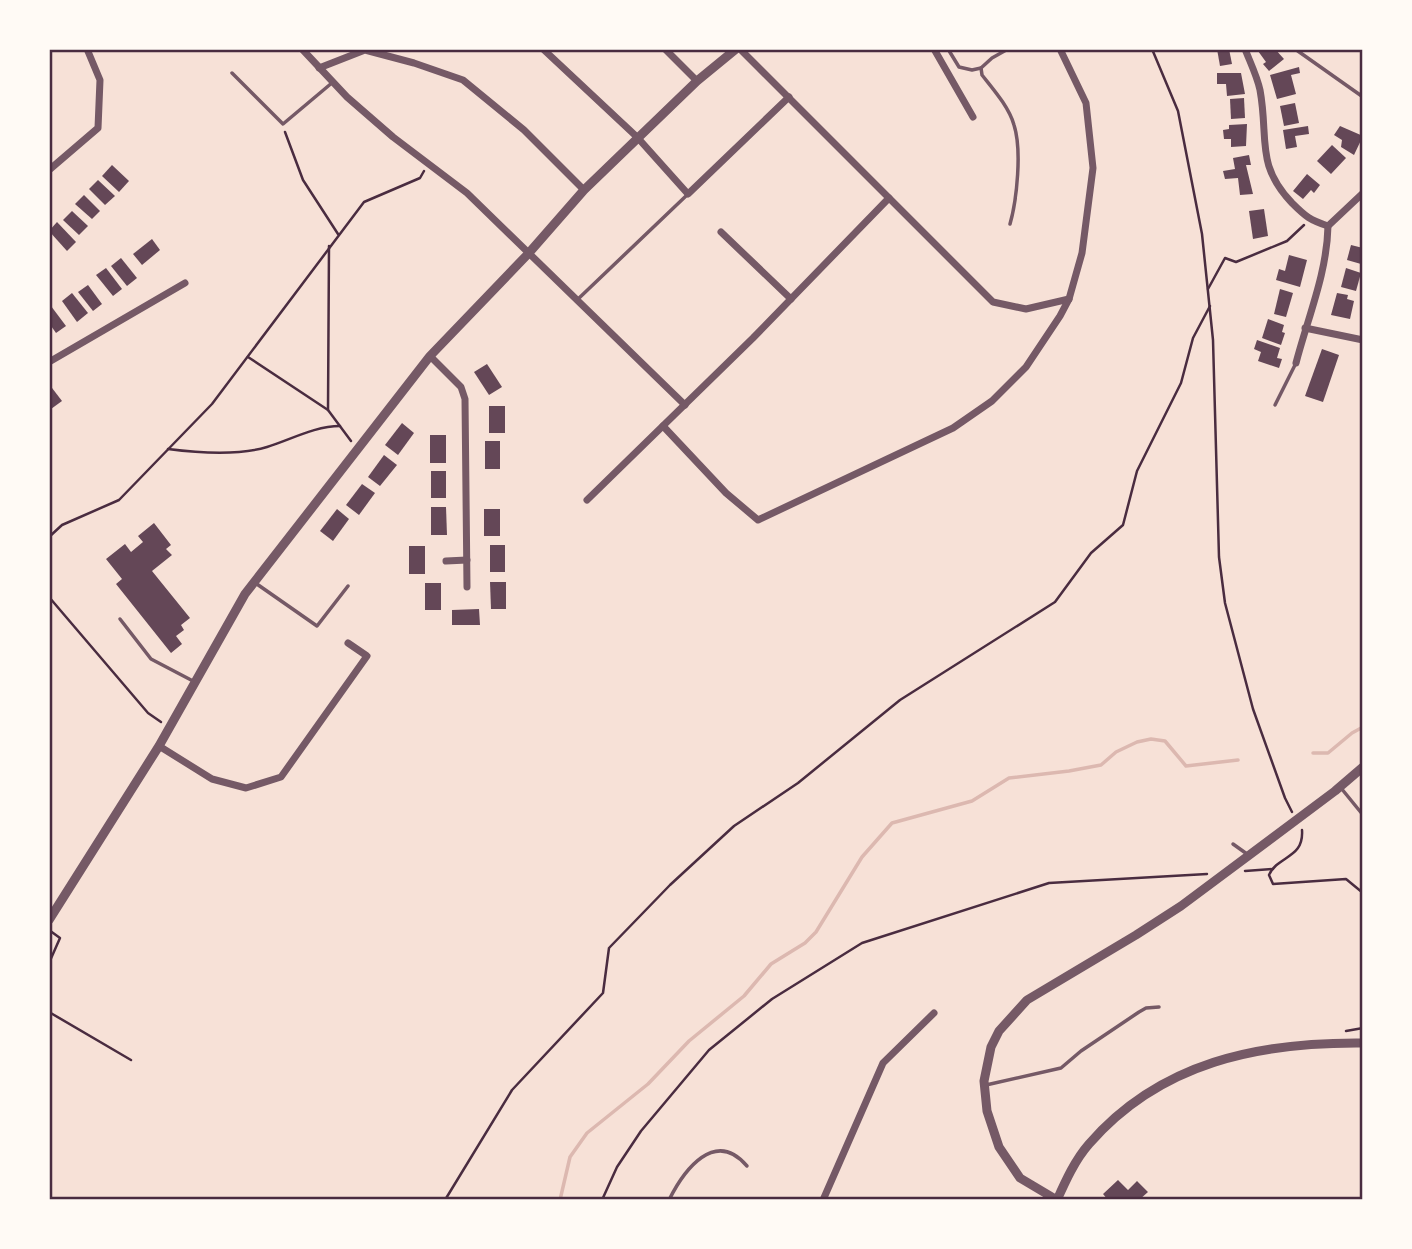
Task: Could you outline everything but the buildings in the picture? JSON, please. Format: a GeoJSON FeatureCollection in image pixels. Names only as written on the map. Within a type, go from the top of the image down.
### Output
{"type":"FeatureCollection","features":[{"type":"Feature","properties":{"kind":"street"},"geometry":{"type":"LineString","coordinates":[[49,170],[98,128],[100,80],[87,49]]}},
{"type":"Feature","properties":{"kind":"street"},"geometry":{"type":"LineString","coordinates":[[302,49],[332,82],[393,137],[467,193],[685,404]]}},
{"type":"Feature","properties":{"kind":"street"},"geometry":{"type":"LineString","coordinates":[[543,49],[637,137],[688,194],[789,97]]}},
{"type":"Feature","properties":{"kind":"street"},"geometry":{"type":"LineString","coordinates":[[665,49],[697,81]]}},
{"type":"Feature","properties":{"kind":"street"},"geometry":{"type":"LineString","coordinates":[[49,920],[159,746],[245,594],[430,356],[528,254],[584,190],[637,137],[697,81],[738,49],[993,302],[1026,309],[1069,299]]}},
{"type":"Feature","properties":{"kind":"street"},"geometry":{"type":"LineString","coordinates":[[934,49],[973,117]]}},
{"type":"Feature","properties":{"kind":"street"},"geometry":{"type":"LineString","coordinates":[[663,426],[726,493],[758,520],[953,428],[992,401],[1026,368],[1069,299],[1082,253],[1093,168],[1086,103],[1060,49]]}},
{"type":"Feature","properties":{"kind":"street"},"geometry":{"type":"LineString","coordinates":[[1245,49],[1260,88],[1266,163],[1273,181],[1309,220],[1328,226]]}},
{"type":"Feature","properties":{"kind":"street"},"geometry":{"type":"LineString","coordinates":[[319,68],[365,50],[463,80],[524,130],[584,190]]}},
{"type":"Feature","properties":{"kind":"street"},"geometry":{"type":"LineString","coordinates":[[1296,363],[1326,260],[1328,226],[1363,193]]}},
{"type":"Feature","properties":{"kind":"street"},"geometry":{"type":"LineString","coordinates":[[587,500],[791,299],[889,198]]}},
{"type":"Feature","properties":{"kind":"street"},"geometry":{"type":"LineString","coordinates":[[721,232],[791,299]]}},
{"type":"Feature","properties":{"kind":"street"},"geometry":{"type":"LineString","coordinates":[[49,362],[185,283]]}},
{"type":"Feature","properties":{"kind":"street"},"geometry":{"type":"LineString","coordinates":[[1305,328],[1363,340]]}},
{"type":"Feature","properties":{"kind":"street"},"geometry":{"type":"LineString","coordinates":[[430,356],[461,387],[465,399],[467,587]]}},
{"type":"Feature","properties":{"kind":"street"},"geometry":{"type":"LineString","coordinates":[[446,561],[467,560]]}},
{"type":"Feature","properties":{"kind":"street"},"geometry":{"type":"LineString","coordinates":[[159,746],[212,779],[246,788],[281,777],[367,656],[348,643]]}},
{"type":"Feature","properties":{"kind":"street"},"geometry":{"type":"LineString","coordinates":[[1363,767],[1181,906],[1027,1000],[1004,1024],[991,1047],[984,1086],[991,1124],[999,1147],[1010,1165],[1020,1178],[1057,1200],[1071,1170],[1088,1145],[1126,1106],[1193,1068],[1233,1055],[1283,1046],[1363,1043]]}},
{"type":"Feature","properties":{"kind":"street"},"geometry":{"type":"LineString","coordinates":[[823,1200],[883,1063],[934,1013]]}},
{"type":"Feature","properties":{"kind":"lane"},"geometry":{"type":"LineString","coordinates":[[948,49],[959,67],[972,70],[981,68],[1008,49]]}},
{"type":"Feature","properties":{"kind":"lane"},"geometry":{"type":"LineString","coordinates":[[1295,49],[1363,97]]}},
{"type":"Feature","properties":{"kind":"lane"},"geometry":{"type":"LineString","coordinates":[[981,68],[982,75],[1015,126],[1016,183],[1010,224]]}},
{"type":"Feature","properties":{"kind":"lane"},"geometry":{"type":"LineString","coordinates":[[232,73],[282,124],[332,82]]}},
{"type":"Feature","properties":{"kind":"lane"},"geometry":{"type":"LineString","coordinates":[[577,300],[688,194]]}},
{"type":"Feature","properties":{"kind":"lane"},"geometry":{"type":"LineString","coordinates":[[1275,405],[1296,363]]}},
{"type":"Feature","properties":{"kind":"lane"},"geometry":{"type":"LineString","coordinates":[[254,582],[317,626],[348,586]]}},
{"type":"Feature","properties":{"kind":"lane"},"geometry":{"type":"LineString","coordinates":[[120,619],[151,659],[195,682]]}},
{"type":"Feature","properties":{"kind":"lane"},"geometry":{"type":"LineString","coordinates":[[1340,786],[1363,815]]}},
{"type":"Feature","properties":{"kind":"lane"},"geometry":{"type":"LineString","coordinates":[[1233,844],[1249,855]]}},
{"type":"Feature","properties":{"kind":"lane"},"geometry":{"type":"LineString","coordinates":[[984,1086],[1061,1068],[1081,1051],[1139,1012],[1159,1007]]}},
{"type":"Feature","properties":{"kind":"lane"},"geometry":{"type":"LineString","coordinates":[[669,1200],[691,1167],[705,1156],[722,1151],[731,1152],[747,1166]]}},
{"type":"Feature","properties":{"kind":"path"},"geometry":{"type":"LineString","coordinates":[[1152,49],[1178,111],[1202,234],[1213,340],[1219,557],[1225,603],[1253,709],[1285,798],[1301,828],[1302,842],[1290,857],[1269,875],[1273,884],[1346,879],[1363,893]]}},
{"type":"Feature","properties":{"kind":"path"},"geometry":{"type":"LineString","coordinates":[[282,124],[303,180],[338,234]]}},
{"type":"Feature","properties":{"kind":"path"},"geometry":{"type":"LineString","coordinates":[[49,537],[62,525],[119,500],[212,404],[363,202],[420,178],[428,164]]}},
{"type":"Feature","properties":{"kind":"path"},"geometry":{"type":"LineString","coordinates":[[1208,289],[1225,258],[1236,262],[1276,246],[1287,241],[1309,220]]}},
{"type":"Feature","properties":{"kind":"path"},"geometry":{"type":"LineString","coordinates":[[328,410],[330,246]]}},
{"type":"Feature","properties":{"kind":"path"},"geometry":{"type":"LineString","coordinates":[[446,1200],[512,1090],[603,993],[609,948],[670,885],[734,826],[799,783],[900,700],[1055,602],[1091,553],[1123,526],[1137,471],[1181,383],[1193,338],[1210,306]]}},
{"type":"Feature","properties":{"kind":"path"},"geometry":{"type":"LineString","coordinates":[[248,357],[328,410],[358,448]]}},
{"type":"Feature","properties":{"kind":"path"},"geometry":{"type":"LineString","coordinates":[[168,449],[237,452],[264,448],[328,426],[340,426]]}},
{"type":"Feature","properties":{"kind":"path"},"geometry":{"type":"LineString","coordinates":[[49,597],[148,713],[170,727]]}},
{"type":"Feature","properties":{"kind":"path"},"geometry":{"type":"LineString","coordinates":[[1235,872],[1273,869]]}},
{"type":"Feature","properties":{"kind":"path"},"geometry":{"type":"LineString","coordinates":[[602,1200],[617,1167],[641,1131],[709,1050],[772,999],[862,943],[1049,883],[1210,873]]}},
{"type":"Feature","properties":{"kind":"path"},"geometry":{"type":"LineString","coordinates":[[49,930],[60,938],[49,962]]}},
{"type":"Feature","properties":{"kind":"path"},"geometry":{"type":"LineString","coordinates":[[49,1012],[131,1060]]}},
{"type":"Feature","properties":{"kind":"waterway"},"geometry":{"type":"LineString","coordinates":[[1313,753],[1328,753],[1363,727]]}},
{"type":"Feature","properties":{"kind":"waterway"},"geometry":{"type":"LineString","coordinates":[[560,1200],[570,1157],[587,1133],[648,1084],[689,1041],[744,996],[771,964],[805,943],[816,932],[862,857],[892,823],[972,801],[1009,778],[1101,765],[1116,752],[1151,739],[1165,741],[1186,766],[1238,760]]}}]}
